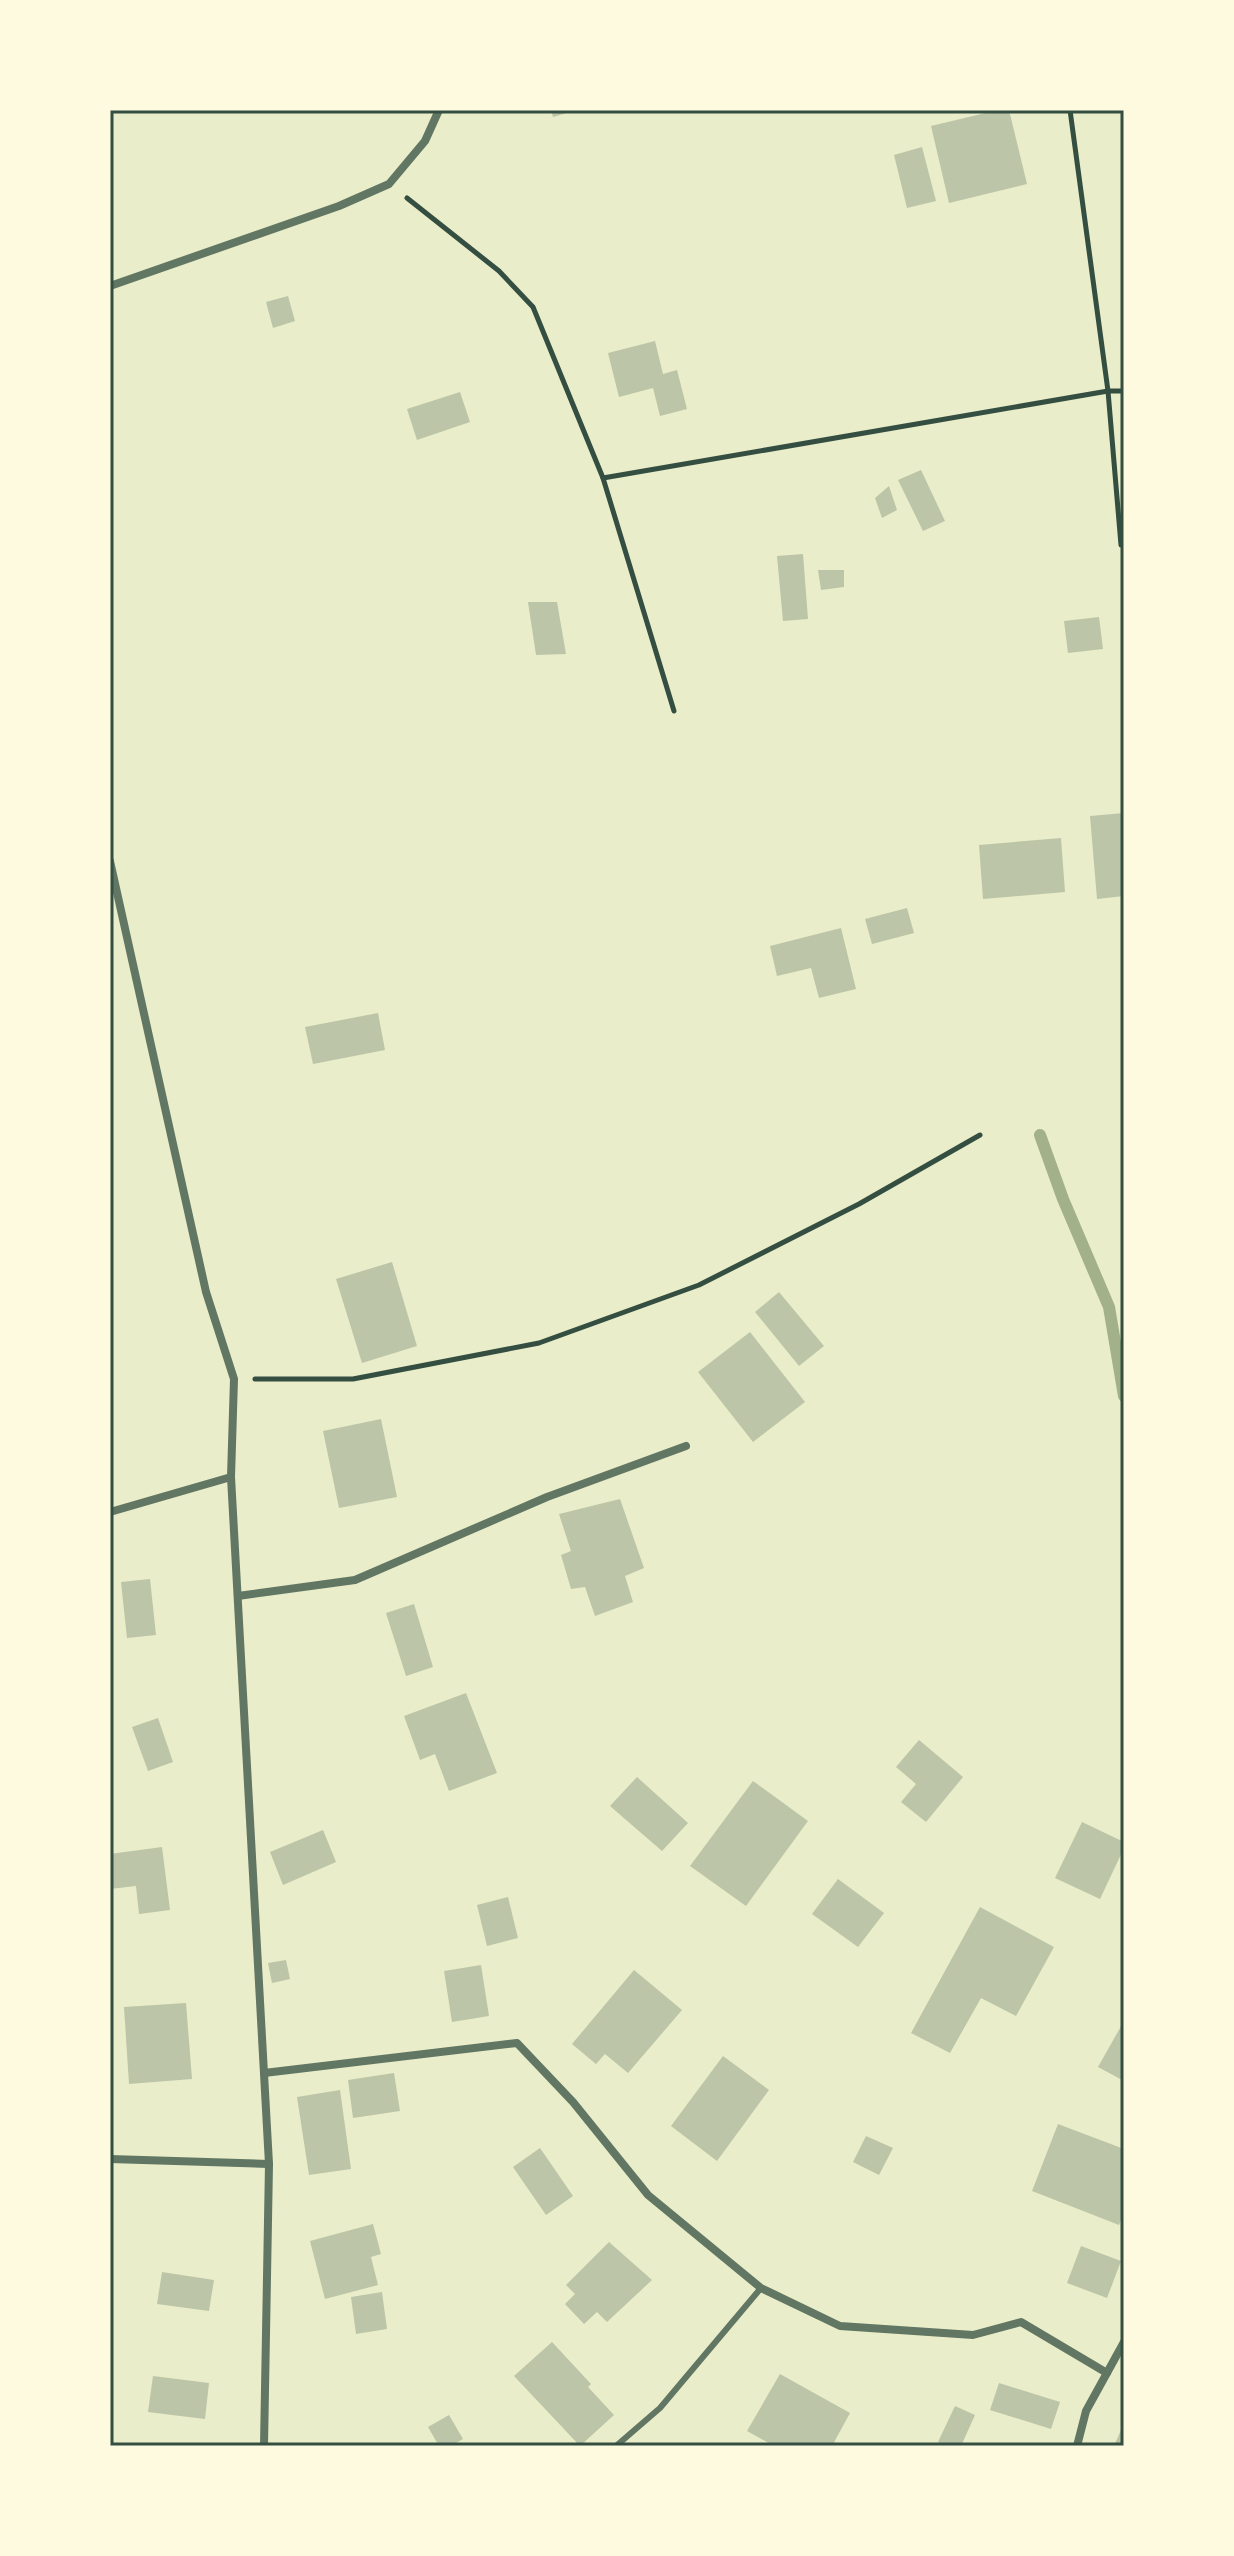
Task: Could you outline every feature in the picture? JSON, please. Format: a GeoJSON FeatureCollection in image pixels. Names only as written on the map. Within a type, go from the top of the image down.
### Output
{"type":"FeatureCollection","features":[{"type":"Feature","properties":{"kind":"street"},"geometry":{"type":"LineString","coordinates":[[110,286],[339,206],[389,184],[425,141],[439,110]]}},
{"type":"Feature","properties":{"kind":"street"},"geometry":{"type":"LineString","coordinates":[[110,861],[206,1292],[234,1379],[231,1477],[269,2164],[264,2446]]}},
{"type":"Feature","properties":{"kind":"street"},"geometry":{"type":"LineString","coordinates":[[238,1596],[355,1580],[547,1497],[686,1446]]}},
{"type":"Feature","properties":{"kind":"street"},"geometry":{"type":"LineString","coordinates":[[110,1512],[231,1477]]}},
{"type":"Feature","properties":{"kind":"street"},"geometry":{"type":"LineString","coordinates":[[264,2073],[517,2043],[573,2102],[648,2195],[761,2288],[840,2326],[973,2335],[1021,2322],[1107,2373]]}},
{"type":"Feature","properties":{"kind":"street"},"geometry":{"type":"LineString","coordinates":[[110,2159],[269,2164]]}},
{"type":"Feature","properties":{"kind":"street"},"geometry":{"type":"LineString","coordinates":[[1077,2446],[1086,2411],[1124,2342]]}},
{"type":"Feature","properties":{"kind":"lane"},"geometry":{"type":"LineString","coordinates":[[616,2446],[660,2408],[761,2288]]}},
{"type":"Feature","properties":{"kind":"path"},"geometry":{"type":"LineString","coordinates":[[1070,110],[1108,391],[1121,545]]}},
{"type":"Feature","properties":{"kind":"path"},"geometry":{"type":"LineString","coordinates":[[389,184],[499,271],[533,307],[603,478],[674,711]]}},
{"type":"Feature","properties":{"kind":"path"},"geometry":{"type":"LineString","coordinates":[[603,478],[1108,391],[1124,391]]}},
{"type":"Feature","properties":{"kind":"path"},"geometry":{"type":"LineString","coordinates":[[234,1379],[353,1379],[539,1343],[699,1285],[859,1204],[980,1135]]}},
{"type":"Feature","properties":{"kind":"building"},"geometry":{"type":"Polygon","coordinates":[[[551,110],[574,110],[574,111],[553,117],[551,110]]]}},
{"type":"Feature","properties":{"kind":"building"},"geometry":{"type":"Polygon","coordinates":[[[1009,110],[1027,184],[949,203],[931,126],[1009,110]]]}},
{"type":"Feature","properties":{"kind":"building"},"geometry":{"type":"Polygon","coordinates":[[[922,147],[936,201],[907,208],[894,155],[922,147]]]}},
{"type":"Feature","properties":{"kind":"building"},"geometry":{"type":"Polygon","coordinates":[[[288,296],[295,321],[273,328],[266,302],[288,296]]]}},
{"type":"Feature","properties":{"kind":"building"},"geometry":{"type":"Polygon","coordinates":[[[655,341],[663,374],[677,370],[687,409],[660,416],[653,388],[619,397],[608,353],[655,341]]]}},
{"type":"Feature","properties":{"kind":"building"},"geometry":{"type":"Polygon","coordinates":[[[460,392],[470,422],[417,440],[407,409],[460,392]]]}},
{"type":"Feature","properties":{"kind":"building"},"geometry":{"type":"Polygon","coordinates":[[[921,470],[945,521],[923,531],[898,480],[921,470]]]}},
{"type":"Feature","properties":{"kind":"building"},"geometry":{"type":"Polygon","coordinates":[[[889,486],[897,510],[882,518],[875,498],[889,486]]]}},
{"type":"Feature","properties":{"kind":"building"},"geometry":{"type":"Polygon","coordinates":[[[803,554],[808,619],[783,621],[777,556],[803,554]]]}},
{"type":"Feature","properties":{"kind":"building"},"geometry":{"type":"Polygon","coordinates":[[[818,570],[844,570],[844,587],[821,590],[818,570]]]}},
{"type":"Feature","properties":{"kind":"building"},"geometry":{"type":"Polygon","coordinates":[[[528,602],[557,602],[566,654],[536,655],[528,602]]]}},
{"type":"Feature","properties":{"kind":"building"},"geometry":{"type":"Polygon","coordinates":[[[1099,617],[1103,649],[1068,653],[1064,621],[1099,617]]]}},
{"type":"Feature","properties":{"kind":"building"},"geometry":{"type":"Polygon","coordinates":[[[1124,813],[1124,896],[1097,899],[1090,816],[1124,813]]]}},
{"type":"Feature","properties":{"kind":"building"},"geometry":{"type":"Polygon","coordinates":[[[1061,838],[1065,892],[983,899],[979,845],[1061,838]]]}},
{"type":"Feature","properties":{"kind":"building"},"geometry":{"type":"Polygon","coordinates":[[[907,908],[914,933],[872,944],[865,919],[907,908]]]}},
{"type":"Feature","properties":{"kind":"building"},"geometry":{"type":"Polygon","coordinates":[[[841,928],[856,989],[819,998],[811,968],[777,976],[770,946],[841,928]]]}},
{"type":"Feature","properties":{"kind":"building"},"geometry":{"type":"Polygon","coordinates":[[[378,1013],[385,1050],[313,1064],[305,1027],[378,1013]]]}},
{"type":"Feature","properties":{"kind":"building"},"geometry":{"type":"Polygon","coordinates":[[[392,1262],[417,1346],[362,1363],[336,1279],[392,1262]]]}},
{"type":"Feature","properties":{"kind":"building"},"geometry":{"type":"Polygon","coordinates":[[[779,1292],[824,1346],[799,1366],[755,1312],[779,1292]]]}},
{"type":"Feature","properties":{"kind":"building"},"geometry":{"type":"Polygon","coordinates":[[[750,1332],[805,1402],[753,1442],[698,1372],[750,1332]]]}},
{"type":"Feature","properties":{"kind":"building"},"geometry":{"type":"Polygon","coordinates":[[[381,1419],[397,1497],[339,1508],[323,1431],[381,1419]]]}},
{"type":"Feature","properties":{"kind":"building"},"geometry":{"type":"Polygon","coordinates":[[[620,1499],[644,1568],[625,1576],[633,1602],[595,1616],[585,1587],[571,1589],[561,1555],[571,1551],[559,1514],[620,1499]]]}},
{"type":"Feature","properties":{"kind":"building"},"geometry":{"type":"Polygon","coordinates":[[[150,1579],[156,1635],[127,1638],[121,1582],[150,1579]]]}},
{"type":"Feature","properties":{"kind":"building"},"geometry":{"type":"Polygon","coordinates":[[[414,1604],[433,1667],[406,1676],[386,1613],[414,1604]]]}},
{"type":"Feature","properties":{"kind":"building"},"geometry":{"type":"Polygon","coordinates":[[[466,1693],[497,1773],[449,1791],[435,1754],[420,1760],[404,1716],[466,1693]]]}},
{"type":"Feature","properties":{"kind":"building"},"geometry":{"type":"Polygon","coordinates":[[[158,1718],[173,1762],[148,1771],[132,1727],[158,1718]]]}},
{"type":"Feature","properties":{"kind":"building"},"geometry":{"type":"Polygon","coordinates":[[[919,1740],[963,1777],[926,1822],[901,1802],[916,1784],[896,1767],[919,1740]]]}},
{"type":"Feature","properties":{"kind":"building"},"geometry":{"type":"Polygon","coordinates":[[[637,1777],[688,1823],[662,1851],[610,1806],[637,1777]]]}},
{"type":"Feature","properties":{"kind":"building"},"geometry":{"type":"Polygon","coordinates":[[[753,1781],[808,1821],[746,1906],[690,1866],[753,1781]]]}},
{"type":"Feature","properties":{"kind":"building"},"geometry":{"type":"Polygon","coordinates":[[[1082,1822],[1124,1842],[1100,1899],[1055,1878],[1082,1822]]]}},
{"type":"Feature","properties":{"kind":"building"},"geometry":{"type":"Polygon","coordinates":[[[323,1830],[336,1862],[283,1885],[270,1852],[323,1830]]]}},
{"type":"Feature","properties":{"kind":"building"},"geometry":{"type":"Polygon","coordinates":[[[162,1847],[170,1910],[139,1914],[136,1886],[110,1889],[110,1854],[162,1847]]]}},
{"type":"Feature","properties":{"kind":"building"},"geometry":{"type":"Polygon","coordinates":[[[838,1879],[884,1913],[858,1947],[812,1914],[838,1879]]]}},
{"type":"Feature","properties":{"kind":"building"},"geometry":{"type":"Polygon","coordinates":[[[508,1897],[518,1938],[487,1946],[477,1905],[508,1897]]]}},
{"type":"Feature","properties":{"kind":"building"},"geometry":{"type":"Polygon","coordinates":[[[980,1907],[1054,1947],[1016,2016],[981,1998],[950,2053],[911,2033],[980,1907]]]}},
{"type":"Feature","properties":{"kind":"building"},"geometry":{"type":"Polygon","coordinates":[[[286,1960],[290,1979],[272,1983],[268,1963],[286,1960]]]}},
{"type":"Feature","properties":{"kind":"building"},"geometry":{"type":"Polygon","coordinates":[[[481,1965],[489,2016],[452,2022],[444,1971],[481,1965]]]}},
{"type":"Feature","properties":{"kind":"building"},"geometry":{"type":"Polygon","coordinates":[[[634,1970],[682,2010],[628,2073],[605,2054],[596,2064],[572,2044],[634,1970]]]}},
{"type":"Feature","properties":{"kind":"building"},"geometry":{"type":"Polygon","coordinates":[[[186,2003],[192,2079],[129,2084],[124,2007],[186,2003]]]}},
{"type":"Feature","properties":{"kind":"building"},"geometry":{"type":"Polygon","coordinates":[[[1124,2021],[1124,2081],[1098,2067],[1124,2021]]]}},
{"type":"Feature","properties":{"kind":"building"},"geometry":{"type":"Polygon","coordinates":[[[723,2056],[769,2090],[717,2161],[671,2126],[723,2056]]]}},
{"type":"Feature","properties":{"kind":"building"},"geometry":{"type":"Polygon","coordinates":[[[394,2073],[400,2111],[353,2118],[348,2080],[394,2073]]]}},
{"type":"Feature","properties":{"kind":"building"},"geometry":{"type":"Polygon","coordinates":[[[340,2090],[351,2169],[309,2175],[297,2097],[340,2090]]]}},
{"type":"Feature","properties":{"kind":"building"},"geometry":{"type":"Polygon","coordinates":[[[1058,2124],[1124,2149],[1124,2212],[1119,2225],[1032,2191],[1058,2124]]]}},
{"type":"Feature","properties":{"kind":"building"},"geometry":{"type":"Polygon","coordinates":[[[866,2136],[893,2148],[879,2175],[853,2162],[866,2136]]]}},
{"type":"Feature","properties":{"kind":"building"},"geometry":{"type":"Polygon","coordinates":[[[540,2148],[573,2196],[546,2215],[513,2167],[540,2148]]]}},
{"type":"Feature","properties":{"kind":"building"},"geometry":{"type":"Polygon","coordinates":[[[373,2224],[381,2254],[371,2257],[378,2285],[325,2299],[310,2241],[373,2224]]]}},
{"type":"Feature","properties":{"kind":"building"},"geometry":{"type":"Polygon","coordinates":[[[609,2242],[652,2280],[607,2322],[597,2312],[584,2324],[565,2304],[575,2294],[566,2285],[609,2242]]]}},
{"type":"Feature","properties":{"kind":"building"},"geometry":{"type":"Polygon","coordinates":[[[1081,2246],[1121,2261],[1107,2298],[1067,2283],[1081,2246]]]}},
{"type":"Feature","properties":{"kind":"building"},"geometry":{"type":"Polygon","coordinates":[[[162,2272],[214,2280],[209,2311],[157,2304],[162,2272]]]}},
{"type":"Feature","properties":{"kind":"building"},"geometry":{"type":"Polygon","coordinates":[[[382,2292],[387,2329],[356,2334],[351,2297],[382,2292]]]}},
{"type":"Feature","properties":{"kind":"building"},"geometry":{"type":"Polygon","coordinates":[[[552,2342],[591,2384],[588,2387],[614,2415],[580,2446],[514,2376],[552,2342]]]}},
{"type":"Feature","properties":{"kind":"building"},"geometry":{"type":"Polygon","coordinates":[[[780,2374],[850,2413],[832,2446],[774,2446],[747,2431],[780,2374]]]}},
{"type":"Feature","properties":{"kind":"building"},"geometry":{"type":"Polygon","coordinates":[[[153,2376],[209,2383],[205,2419],[148,2412],[153,2376]]]}},
{"type":"Feature","properties":{"kind":"building"},"geometry":{"type":"Polygon","coordinates":[[[999,2383],[1060,2402],[1051,2429],[990,2410],[999,2383]]]}},
{"type":"Feature","properties":{"kind":"building"},"geometry":{"type":"Polygon","coordinates":[[[955,2406],[975,2415],[961,2446],[947,2446],[938,2442],[955,2406]]]}},
{"type":"Feature","properties":{"kind":"building"},"geometry":{"type":"Polygon","coordinates":[[[449,2415],[463,2439],[451,2446],[439,2446],[428,2427],[449,2415]]]}},
{"type":"Feature","properties":{"kind":"building"},"geometry":{"type":"Polygon","coordinates":[[[1121,2430],[1124,2431],[1124,2446],[1114,2446],[1121,2430]]]}},
{"type":"Feature","properties":{"kind":"waterway"},"geometry":{"type":"LineString","coordinates":[[1040,1135],[1063,1199],[1109,1307],[1124,1396]]}}]}
